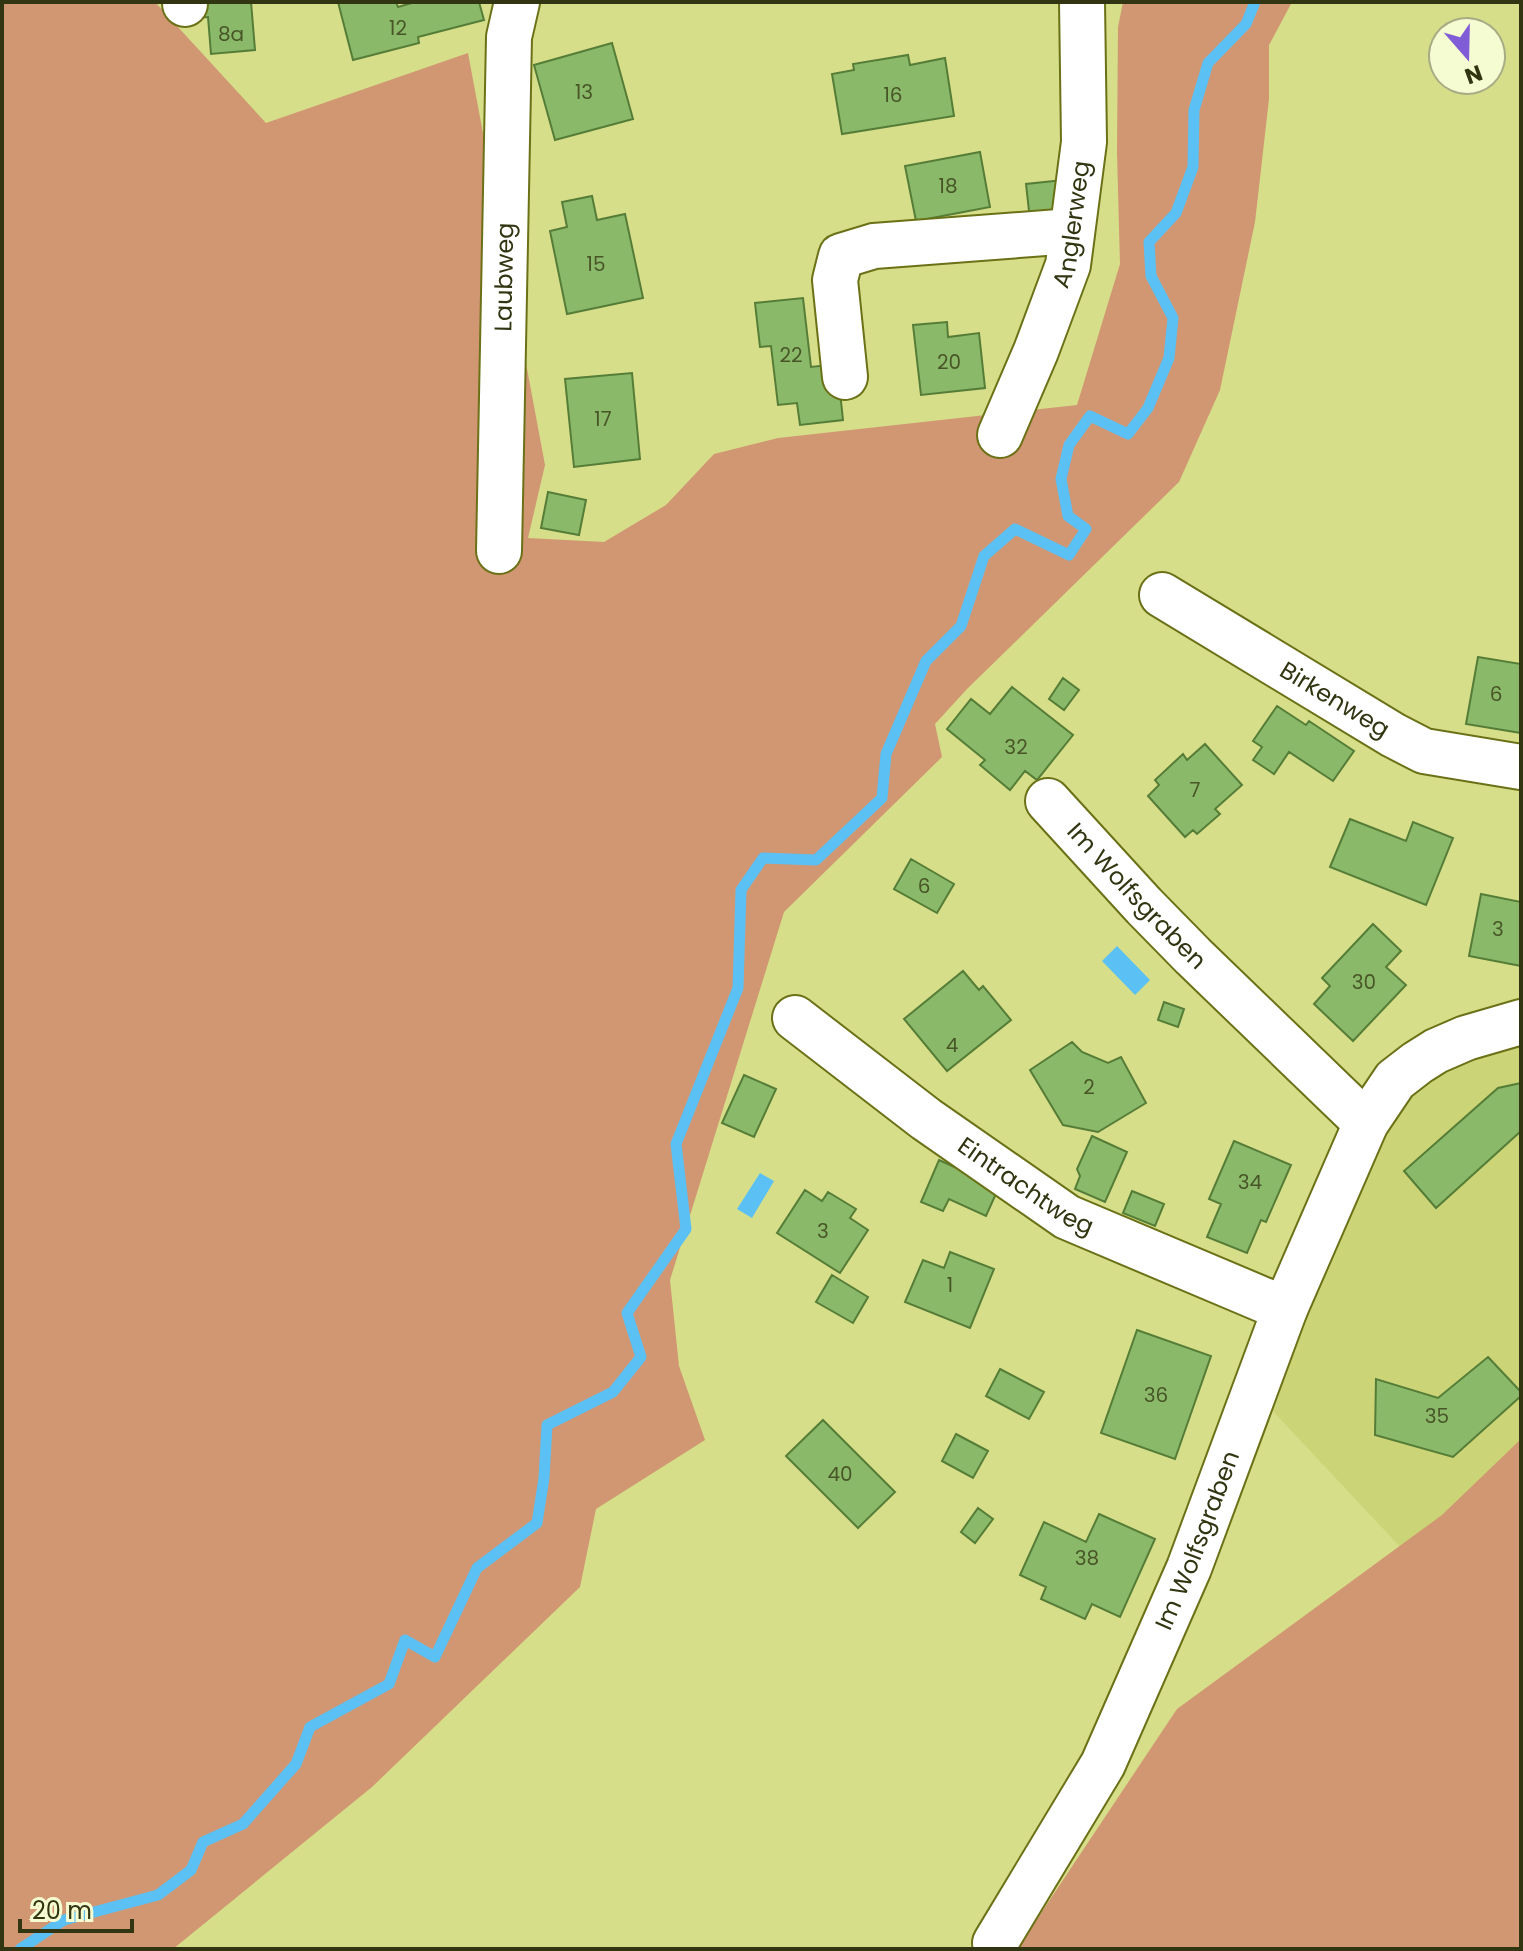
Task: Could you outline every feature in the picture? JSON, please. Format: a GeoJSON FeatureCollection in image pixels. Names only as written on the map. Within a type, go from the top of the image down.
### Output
{"type":"FeatureCollection","features":[{"type":"Feature","properties":{"kind":"street","name":"Laubweg"},"geometry":{"type":"LineString","coordinates":[[499,551],[509,37],[517,2]]}},
{"type":"Feature","properties":{"kind":"street","name":"Anglerweg"},"geometry":{"type":"LineString","coordinates":[[1000,435],[1068,265],[1084,142],[1082,2]]}},
{"type":"Feature","properties":{"kind":"street"},"geometry":{"type":"LineString","coordinates":[[845,377],[835,280],[841,256],[874,246],[1072,231]]}},
{"type":"Feature","properties":{"kind":"street","name":"Birkenweg"},"geometry":{"type":"LineString","coordinates":[[1162,595],[1424,751],[1521,767]]}},
{"type":"Feature","properties":{"kind":"street","name":"Im Wolfsgraben"},"geometry":{"type":"LineString","coordinates":[[1048,801],[1173,936],[1366,1123]]}},
{"type":"Feature","properties":{"kind":"street","name":"Eintrachtweg"},"geometry":{"type":"LineString","coordinates":[[795,1018],[926,1119],[1067,1217],[1285,1309]]}},
{"type":"Feature","properties":{"kind":"street","name":"Im Wolfsgraben"},"geometry":{"type":"LineString","coordinates":[[995,1943],[1103,1764],[1189,1568],[1285,1309],[1366,1123],[1395,1080],[1417,1063],[1466,1038],[1521,1022]]}},
{"type":"Feature","properties":{"kind":"shaded area"},"geometry":{"type":"Polygon","coordinates":[[[2,2],[155,2],[266,123],[468,53],[545,465],[528,538],[604,542],[666,505],[714,454],[778,438],[1077,405],[1120,264],[1118,27],[1123,2],[1292,2],[1269,45],[1269,99],[1255,222],[1220,390],[1179,482],[967,689],[935,724],[942,757],[784,912],[670,1280],[679,1366],[705,1440],[596,1509],[580,1587],[372,1787],[173,1949],[2,1949],[2,2]]]}},
{"type":"Feature","properties":{"kind":"shaded area"},"geometry":{"type":"Polygon","coordinates":[[[1521,1034],[1521,1440],[1405,1552],[1270,1408],[1299,1313],[1394,1111],[1438,1065],[1521,1034]]]}},
{"type":"Feature","properties":{"kind":"shaded area"},"geometry":{"type":"Polygon","coordinates":[[[1521,1439],[1521,1949],[1017,1949],[1177,1709],[1442,1515],[1521,1439]]]}},
{"type":"Feature","properties":{"kind":"water"},"geometry":{"type":"Polygon","coordinates":[[[1117,946],[1150,980],[1135,995],[1102,961],[1117,946]]]}},
{"type":"Feature","properties":{"kind":"water"},"geometry":{"type":"Polygon","coordinates":[[[760,1173],[774,1181],[752,1218],[737,1209],[760,1173]]]}},
{"type":"Feature","properties":{"kind":"building"},"geometry":{"type":"Polygon","coordinates":[[[197,2],[251,2],[255,50],[211,54],[208,17],[198,18],[197,2]]]}},
{"type":"Feature","properties":{"kind":"building"},"geometry":{"type":"Polygon","coordinates":[[[338,2],[396,2],[398,7],[415,2],[479,2],[484,20],[418,37],[419,43],[353,60],[338,2]]]}},
{"type":"Feature","properties":{"kind":"building"},"geometry":{"type":"Polygon","coordinates":[[[612,43],[633,119],[555,140],[534,65],[612,43]]]}},
{"type":"Feature","properties":{"kind":"building"},"geometry":{"type":"Polygon","coordinates":[[[908,55],[910,65],[945,58],[954,116],[842,134],[832,74],[854,70],[853,64],[908,55]]]}},
{"type":"Feature","properties":{"kind":"building"},"geometry":{"type":"Polygon","coordinates":[[[980,152],[990,207],[916,221],[905,166],[980,152]]]}},
{"type":"Feature","properties":{"kind":"building"},"geometry":{"type":"Polygon","coordinates":[[[1063,180],[1068,215],[1030,220],[1026,184],[1063,180]]]}},
{"type":"Feature","properties":{"kind":"building"},"geometry":{"type":"Polygon","coordinates":[[[592,196],[597,220],[625,214],[643,298],[567,314],[550,231],[567,227],[562,202],[592,196]]]}},
{"type":"Feature","properties":{"kind":"building"},"geometry":{"type":"Polygon","coordinates":[[[803,298],[811,367],[837,364],[843,420],[800,425],[797,403],[778,405],[771,346],[760,347],[755,303],[803,298]]]}},
{"type":"Feature","properties":{"kind":"building"},"geometry":{"type":"Polygon","coordinates":[[[947,322],[948,337],[979,333],[985,388],[921,395],[913,325],[947,322]]]}},
{"type":"Feature","properties":{"kind":"building"},"geometry":{"type":"Polygon","coordinates":[[[632,373],[640,459],[574,467],[565,379],[632,373]]]}},
{"type":"Feature","properties":{"kind":"building"},"geometry":{"type":"Polygon","coordinates":[[[548,492],[586,500],[579,535],[541,528],[548,492]]]}},
{"type":"Feature","properties":{"kind":"building"},"geometry":{"type":"Polygon","coordinates":[[[1478,657],[1521,664],[1521,733],[1466,724],[1478,657]]]}},
{"type":"Feature","properties":{"kind":"building"},"geometry":{"type":"Polygon","coordinates":[[[1063,678],[1079,690],[1064,710],[1049,699],[1063,678]]]}},
{"type":"Feature","properties":{"kind":"building"},"geometry":{"type":"Polygon","coordinates":[[[1012,687],[1073,735],[1037,780],[1025,771],[1010,790],[980,765],[985,760],[947,729],[971,699],[990,714],[1012,687]]]}},
{"type":"Feature","properties":{"kind":"building"},"geometry":{"type":"Polygon","coordinates":[[[1277,706],[1306,725],[1309,721],[1354,751],[1333,781],[1289,752],[1274,774],[1253,760],[1262,747],[1253,741],[1277,706]]]}},
{"type":"Feature","properties":{"kind":"building"},"geometry":{"type":"Polygon","coordinates":[[[1205,744],[1242,785],[1215,809],[1220,814],[1197,834],[1193,830],[1185,837],[1148,796],[1159,785],[1155,780],[1183,754],[1187,760],[1205,744]]]}},
{"type":"Feature","properties":{"kind":"building"},"geometry":{"type":"Polygon","coordinates":[[[1350,819],[1406,841],[1413,822],[1453,838],[1426,905],[1330,867],[1350,819]]]}},
{"type":"Feature","properties":{"kind":"building"},"geometry":{"type":"Polygon","coordinates":[[[911,859],[954,884],[937,913],[894,889],[911,859]]]}},
{"type":"Feature","properties":{"kind":"building"},"geometry":{"type":"Polygon","coordinates":[[[1481,894],[1521,902],[1521,966],[1469,956],[1481,894]]]}},
{"type":"Feature","properties":{"kind":"building"},"geometry":{"type":"Polygon","coordinates":[[[1373,924],[1401,951],[1386,967],[1406,985],[1353,1041],[1314,1004],[1330,986],[1322,978],[1373,924]]]}},
{"type":"Feature","properties":{"kind":"building"},"geometry":{"type":"Polygon","coordinates":[[[963,971],[979,990],[983,986],[1011,1020],[947,1071],[904,1019],[963,971]]]}},
{"type":"Feature","properties":{"kind":"building"},"geometry":{"type":"Polygon","coordinates":[[[1164,1002],[1184,1009],[1178,1027],[1158,1020],[1164,1002]]]}},
{"type":"Feature","properties":{"kind":"building"},"geometry":{"type":"Polygon","coordinates":[[[1072,1042],[1082,1052],[1108,1063],[1121,1057],[1146,1103],[1098,1132],[1063,1125],[1030,1070],[1072,1042]]]}},
{"type":"Feature","properties":{"kind":"building"},"geometry":{"type":"Polygon","coordinates":[[[744,1075],[776,1089],[754,1137],[722,1123],[744,1075]]]}},
{"type":"Feature","properties":{"kind":"building"},"geometry":{"type":"Polygon","coordinates":[[[1521,1083],[1521,1131],[1436,1208],[1404,1171],[1498,1088],[1521,1083]]]}},
{"type":"Feature","properties":{"kind":"building"},"geometry":{"type":"Polygon","coordinates":[[[1092,1136],[1127,1152],[1105,1202],[1075,1189],[1080,1176],[1077,1169],[1092,1136]]]}},
{"type":"Feature","properties":{"kind":"building"},"geometry":{"type":"Polygon","coordinates":[[[1234,1141],[1291,1165],[1266,1222],[1261,1220],[1247,1253],[1207,1237],[1221,1204],[1209,1199],[1234,1141]]]}},
{"type":"Feature","properties":{"kind":"building"},"geometry":{"type":"Polygon","coordinates":[[[939,1160],[999,1187],[986,1216],[949,1199],[943,1211],[921,1202],[939,1160]]]}},
{"type":"Feature","properties":{"kind":"building"},"geometry":{"type":"Polygon","coordinates":[[[805,1190],[822,1201],[828,1192],[856,1209],[850,1218],[868,1230],[840,1273],[777,1233],[805,1190]]]}},
{"type":"Feature","properties":{"kind":"building"},"geometry":{"type":"Polygon","coordinates":[[[1132,1191],[1164,1204],[1155,1226],[1123,1213],[1132,1191]]]}},
{"type":"Feature","properties":{"kind":"building"},"geometry":{"type":"Polygon","coordinates":[[[950,1252],[994,1269],[970,1328],[905,1302],[923,1260],[944,1268],[950,1252]]]}},
{"type":"Feature","properties":{"kind":"building"},"geometry":{"type":"Polygon","coordinates":[[[832,1275],[868,1297],[853,1323],[816,1302],[832,1275]]]}},
{"type":"Feature","properties":{"kind":"building"},"geometry":{"type":"Polygon","coordinates":[[[1137,1330],[1211,1356],[1175,1459],[1101,1433],[1137,1330]]]}},
{"type":"Feature","properties":{"kind":"building"},"geometry":{"type":"Polygon","coordinates":[[[1488,1357],[1521,1392],[1521,1396],[1453,1457],[1375,1435],[1376,1379],[1438,1398],[1488,1357]]]}},
{"type":"Feature","properties":{"kind":"building"},"geometry":{"type":"Polygon","coordinates":[[[1000,1369],[1044,1392],[1029,1419],[986,1396],[1000,1369]]]}},
{"type":"Feature","properties":{"kind":"building"},"geometry":{"type":"Polygon","coordinates":[[[823,1420],[895,1492],[858,1528],[786,1456],[823,1420]]]}},
{"type":"Feature","properties":{"kind":"building"},"geometry":{"type":"Polygon","coordinates":[[[956,1434],[988,1451],[973,1478],[942,1461],[956,1434]]]}},
{"type":"Feature","properties":{"kind":"building"},"geometry":{"type":"Polygon","coordinates":[[[978,1508],[993,1519],[975,1543],[961,1532],[978,1508]]]}},
{"type":"Feature","properties":{"kind":"building"},"geometry":{"type":"Polygon","coordinates":[[[1099,1514],[1155,1539],[1120,1617],[1092,1604],[1085,1619],[1041,1599],[1046,1587],[1020,1575],[1044,1522],[1086,1542],[1099,1514]]]}},
{"type":"Feature","properties":{"kind":"waterway"},"geometry":{"type":"LineString","coordinates":[[20,1949],[64,1920],[158,1895],[191,1870],[203,1842],[243,1824],[296,1764],[310,1727],[389,1684],[405,1640],[435,1657],[477,1568],[537,1523],[547,1425],[613,1392],[641,1357],[627,1313],[686,1229],[676,1144],[738,988],[741,890],[763,858],[816,860],[882,798],[886,754],[926,661],[961,626],[984,556],[1015,529],[1069,555],[1086,529],[1068,516],[1061,479],[1069,445],[1090,416],[1128,434],[1148,408],[1169,358],[1173,318],[1151,276],[1149,242],[1176,213],[1193,167],[1194,110],[1208,63],[1246,24],[1255,2]]}}]}
